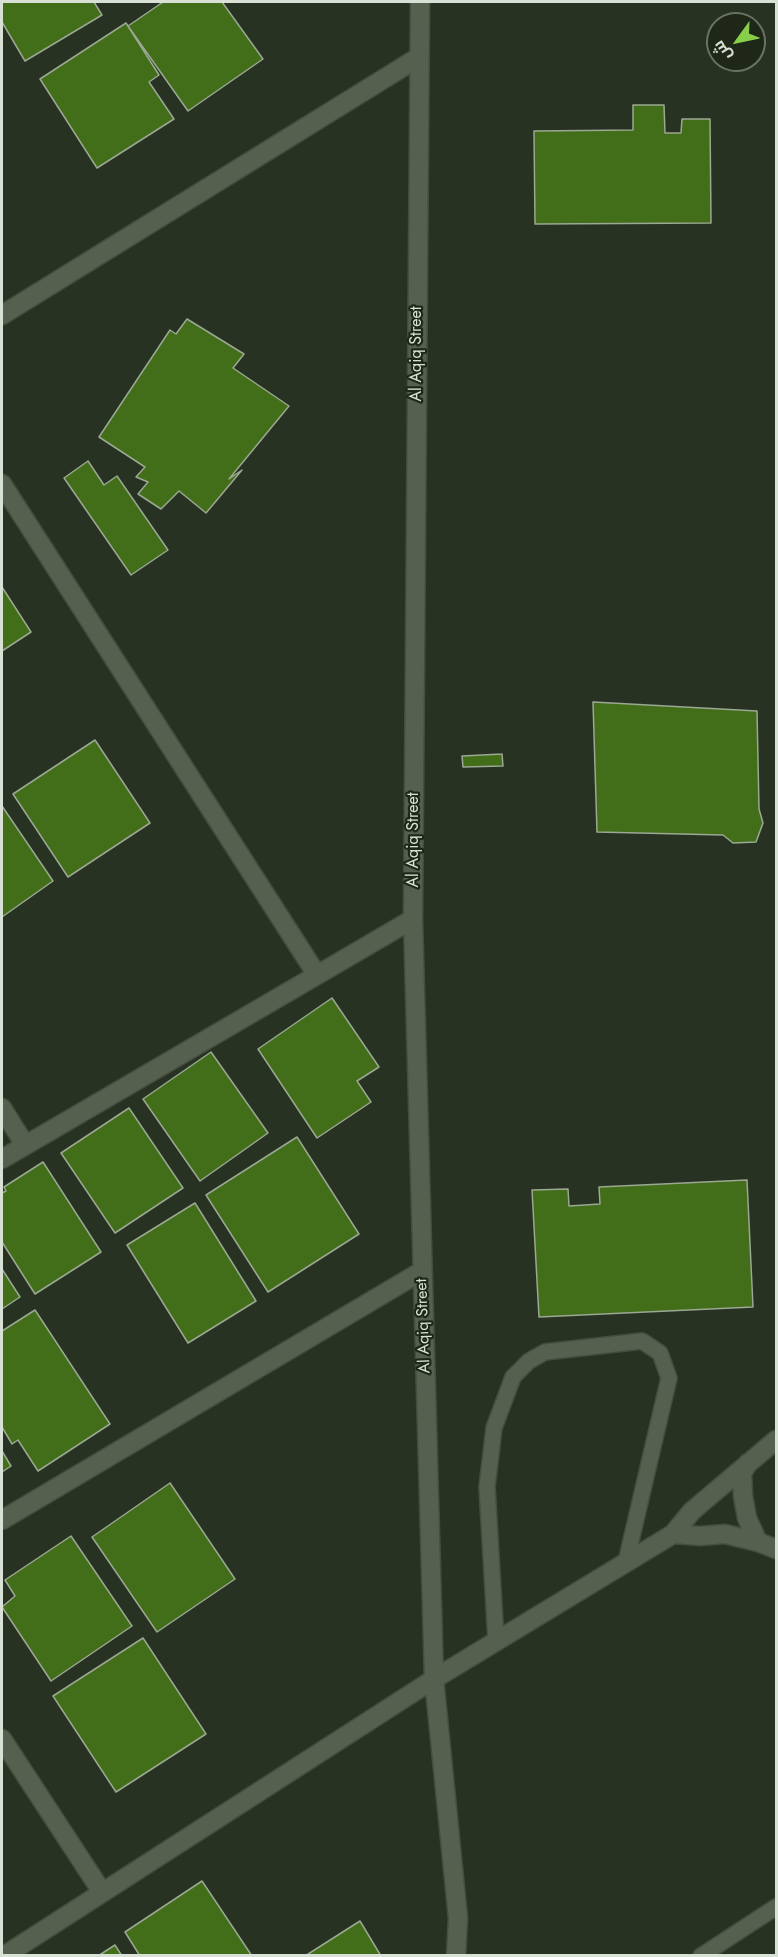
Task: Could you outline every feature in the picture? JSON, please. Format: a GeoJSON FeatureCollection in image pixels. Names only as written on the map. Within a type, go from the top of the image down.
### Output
{"type":"FeatureCollection","features":[{"type":"Feature","properties":{"kind":"street","name":"Al Aqiq Street"},"geometry":{"type":"LineString","coordinates":[[420,2],[413,919],[434,1679],[458,1918],[456,1956]]}},
{"type":"Feature","properties":{"kind":"street"},"geometry":{"type":"LineString","coordinates":[[2,315],[419,57]]}},
{"type":"Feature","properties":{"kind":"street"},"geometry":{"type":"LineString","coordinates":[[2,484],[318,975]]}},
{"type":"Feature","properties":{"kind":"street"},"geometry":{"type":"LineString","coordinates":[[2,1159],[413,919]]}},
{"type":"Feature","properties":{"kind":"street"},"geometry":{"type":"LineString","coordinates":[[2,1108],[25,1145]]}},
{"type":"Feature","properties":{"kind":"street"},"geometry":{"type":"LineString","coordinates":[[2,1520],[422,1271]]}},
{"type":"Feature","properties":{"kind":"street"},"geometry":{"type":"LineString","coordinates":[[4,1956],[434,1679],[673,1534],[692,1511],[777,1440]]}},
{"type":"Feature","properties":{"kind":"street"},"geometry":{"type":"LineString","coordinates":[[749,1462],[742,1473],[743,1496],[747,1518],[758,1542]]}},
{"type":"Feature","properties":{"kind":"street"},"geometry":{"type":"LineString","coordinates":[[673,1534],[700,1536],[725,1534],[777,1549]]}},
{"type":"Feature","properties":{"kind":"street"},"geometry":{"type":"LineString","coordinates":[[2,1739],[102,1892]]}},
{"type":"Feature","properties":{"kind":"lane"},"geometry":{"type":"LineString","coordinates":[[496,1641],[487,1487],[494,1428],[513,1377],[529,1361],[545,1352],[642,1341],[660,1353],[669,1378],[626,1562]]}},
{"type":"Feature","properties":{"kind":"lane"},"geometry":{"type":"LineString","coordinates":[[701,1956],[777,1907]]}},
{"type":"Feature","properties":{"kind":"building"},"geometry":{"type":"Polygon","coordinates":[[[2,2],[94,2],[102,15],[25,61],[2,22],[2,2]]]}},
{"type":"Feature","properties":{"kind":"building"},"geometry":{"type":"Polygon","coordinates":[[[163,2],[222,2],[263,59],[188,111],[128,26],[163,2]]]}},
{"type":"Feature","properties":{"kind":"building"},"geometry":{"type":"Polygon","coordinates":[[[126,23],[159,75],[149,82],[174,119],[97,168],[40,79],[126,23]]]}},
{"type":"Feature","properties":{"kind":"building"},"geometry":{"type":"Polygon","coordinates":[[[633,105],[664,105],[665,133],[681,133],[682,119],[710,119],[711,223],[535,224],[534,131],[633,130],[633,105]]]}},
{"type":"Feature","properties":{"kind":"building"},"geometry":{"type":"Polygon","coordinates":[[[187,319],[244,354],[233,368],[289,406],[229,479],[242,470],[206,513],[179,491],[161,509],[138,494],[148,482],[136,477],[145,467],[99,437],[170,330],[176,334],[187,319]]]}},
{"type":"Feature","properties":{"kind":"building"},"geometry":{"type":"Polygon","coordinates":[[[88,461],[104,485],[117,476],[168,550],[131,575],[64,478],[88,461]]]}},
{"type":"Feature","properties":{"kind":"building"},"geometry":{"type":"Polygon","coordinates":[[[2,587],[31,632],[2,651],[2,587]]]}},
{"type":"Feature","properties":{"kind":"building"},"geometry":{"type":"Polygon","coordinates":[[[593,702],[757,711],[759,809],[763,823],[756,842],[733,843],[723,835],[597,832],[593,702]]]}},
{"type":"Feature","properties":{"kind":"building"},"geometry":{"type":"Polygon","coordinates":[[[95,740],[150,823],[68,877],[13,794],[95,740]]]}},
{"type":"Feature","properties":{"kind":"building"},"geometry":{"type":"Polygon","coordinates":[[[502,754],[503,766],[463,767],[462,756],[502,754]]]}},
{"type":"Feature","properties":{"kind":"building"},"geometry":{"type":"Polygon","coordinates":[[[2,806],[53,881],[2,917],[2,806]]]}},
{"type":"Feature","properties":{"kind":"building"},"geometry":{"type":"Polygon","coordinates":[[[332,998],[379,1067],[357,1081],[371,1102],[317,1138],[258,1049],[332,998]]]}},
{"type":"Feature","properties":{"kind":"building"},"geometry":{"type":"Polygon","coordinates":[[[211,1052],[268,1133],[200,1181],[143,1099],[211,1052]]]}},
{"type":"Feature","properties":{"kind":"building"},"geometry":{"type":"Polygon","coordinates":[[[129,1108],[183,1188],[115,1233],[61,1153],[129,1108]]]}},
{"type":"Feature","properties":{"kind":"building"},"geometry":{"type":"Polygon","coordinates":[[[297,1137],[359,1234],[268,1292],[206,1195],[297,1137]]]}},
{"type":"Feature","properties":{"kind":"building"},"geometry":{"type":"Polygon","coordinates":[[[43,1162],[101,1252],[35,1294],[2,1242],[2,1193],[6,1191],[4,1187],[43,1162]]]}},
{"type":"Feature","properties":{"kind":"building"},"geometry":{"type":"Polygon","coordinates":[[[747,1180],[753,1307],[539,1317],[532,1190],[568,1189],[569,1206],[600,1204],[599,1187],[747,1180]]]}},
{"type":"Feature","properties":{"kind":"building"},"geometry":{"type":"Polygon","coordinates":[[[195,1203],[256,1301],[188,1343],[127,1245],[195,1203]]]}},
{"type":"Feature","properties":{"kind":"building"},"geometry":{"type":"Polygon","coordinates":[[[2,1269],[20,1297],[2,1309],[2,1269]]]}},
{"type":"Feature","properties":{"kind":"building"},"geometry":{"type":"Polygon","coordinates":[[[35,1310],[110,1424],[38,1471],[18,1440],[12,1444],[2,1427],[2,1331],[35,1310]]]}},
{"type":"Feature","properties":{"kind":"building"},"geometry":{"type":"Polygon","coordinates":[[[2,1451],[11,1466],[2,1472],[2,1451]]]}},
{"type":"Feature","properties":{"kind":"building"},"geometry":{"type":"Polygon","coordinates":[[[170,1483],[235,1579],[157,1632],[92,1537],[170,1483]]]}},
{"type":"Feature","properties":{"kind":"building"},"geometry":{"type":"Polygon","coordinates":[[[71,1536],[132,1626],[51,1681],[2,1607],[15,1596],[5,1580],[71,1536]]]}},
{"type":"Feature","properties":{"kind":"building"},"geometry":{"type":"Polygon","coordinates":[[[143,1638],[206,1734],[116,1792],[53,1696],[143,1638]]]}},
{"type":"Feature","properties":{"kind":"building"},"geometry":{"type":"Polygon","coordinates":[[[202,1881],[252,1956],[140,1956],[125,1932],[202,1881]]]}},
{"type":"Feature","properties":{"kind":"building"},"geometry":{"type":"Polygon","coordinates":[[[360,1921],[381,1956],[305,1956],[360,1921]]]}},
{"type":"Feature","properties":{"kind":"building"},"geometry":{"type":"Polygon","coordinates":[[[115,1945],[122,1956],[98,1956],[115,1945]]]}}]}
